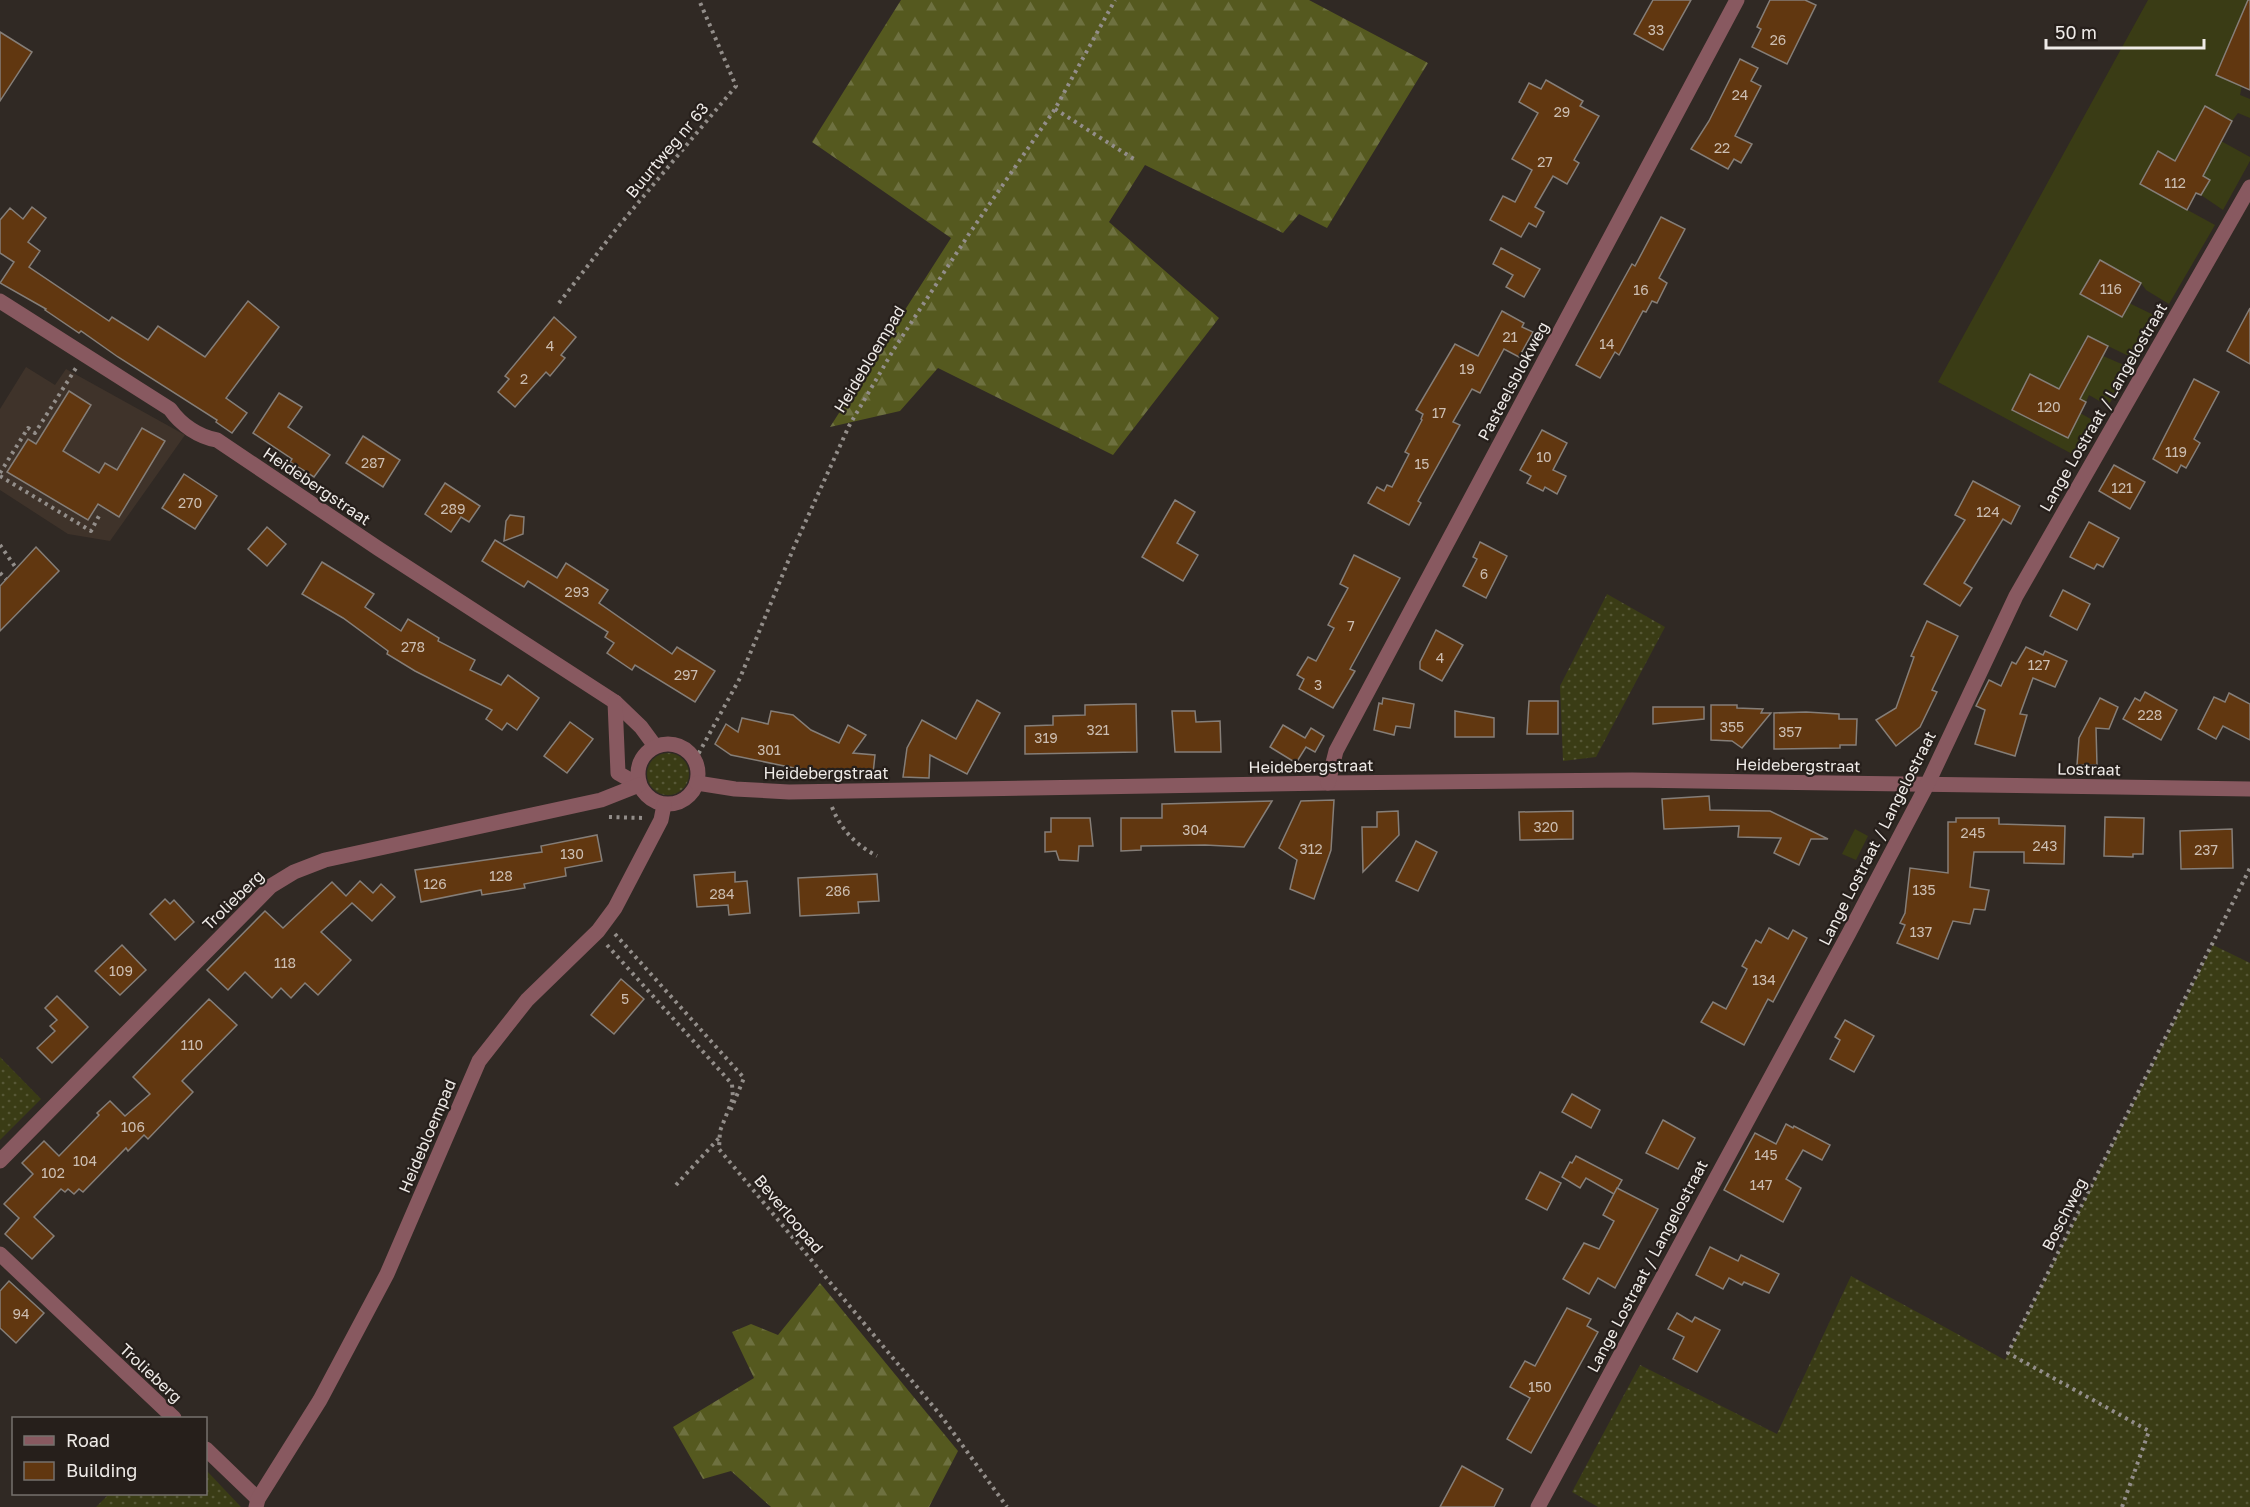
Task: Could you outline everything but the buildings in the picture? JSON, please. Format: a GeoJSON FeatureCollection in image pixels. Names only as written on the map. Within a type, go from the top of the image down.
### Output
{"type":"FeatureCollection","features":[{"type":"Feature","properties":{"kind":"street","name":"Pasteelsblokweg"},"geometry":{"type":"LineString","coordinates":[[1328,783],[1336,751],[1737,0]]}},
{"type":"Feature","properties":{"kind":"street","name":"Lange Lostraat / Langelostraat"},"geometry":{"type":"LineString","coordinates":[[1538,1507],[1927,785],[2016,596],[2250,187]]}},
{"type":"Feature","properties":{"kind":"street","name":"Heidebergstraat"},"geometry":{"type":"LineString","coordinates":[[0,301],[170,409],[177,420],[207,438],[218,440],[379,549],[615,702],[641,727],[655,746]]}},
{"type":"Feature","properties":{"kind":"street"},"geometry":{"type":"LineString","coordinates":[[615,702],[618,773],[639,784],[649,798],[664,805],[685,800],[698,783],[699,776],[695,760],[689,752],[672,744],[655,746],[645,755],[640,764],[639,784]]}},
{"type":"Feature","properties":{"kind":"street","name":"Heidebergstraat"},"geometry":{"type":"LineString","coordinates":[[698,783],[748,790],[828,792],[1632,780],[1927,785]]}},
{"type":"Feature","properties":{"kind":"street","name":"Trolieberg"},"geometry":{"type":"LineString","coordinates":[[0,1161],[271,886],[294,872],[325,860],[601,800],[639,784]]}},
{"type":"Feature","properties":{"kind":"street","name":"Lostraat"},"geometry":{"type":"LineString","coordinates":[[1927,785],[2250,789]]}},
{"type":"Feature","properties":{"kind":"street","name":"Heidebloempad"},"geometry":{"type":"LineString","coordinates":[[257,1503],[320,1401],[387,1274],[479,1061],[527,1000],[601,927],[615,908],[661,820],[664,805]]}},
{"type":"Feature","properties":{"kind":"street","name":"Trolieberg"},"geometry":{"type":"LineString","coordinates":[[0,1254],[172,1417]]}},
{"type":"Feature","properties":{"kind":"street"},"geometry":{"type":"LineString","coordinates":[[207,1450],[257,1503]]}},
{"type":"Feature","properties":{"kind":"path","name":"Buurtweg nr 63"},"geometry":{"type":"LineString","coordinates":[[559,303],[617,228],[736,86],[699,0]]}},
{"type":"Feature","properties":{"kind":"path","name":"Heidebloempad"},"geometry":{"type":"LineString","coordinates":[[695,760],[740,678],[794,548],[849,426],[913,321],[1055,109],[1115,0]]}},
{"type":"Feature","properties":{"kind":"path"},"geometry":{"type":"LineString","coordinates":[[1055,109],[1137,161]]}},
{"type":"Feature","properties":{"kind":"path"},"geometry":{"type":"LineString","coordinates":[[76,368],[35,433],[28,428],[0,474],[91,531],[100,514]]}},
{"type":"Feature","properties":{"kind":"path"},"geometry":{"type":"LineString","coordinates":[[0,545],[16,568]]}},
{"type":"Feature","properties":{"kind":"path"},"geometry":{"type":"LineString","coordinates":[[0,573],[6,579]]}},
{"type":"Feature","properties":{"kind":"path"},"geometry":{"type":"LineString","coordinates":[[828,792],[835,815],[841,825],[857,843],[878,856]]}},
{"type":"Feature","properties":{"kind":"path","name":"Boschweg"},"geometry":{"type":"LineString","coordinates":[[2122,1507],[2149,1431],[2008,1353],[2250,868]]}},
{"type":"Feature","properties":{"kind":"path"},"geometry":{"type":"LineString","coordinates":[[601,927],[744,1078],[719,1137],[676,1185]]}},
{"type":"Feature","properties":{"kind":"path"},"geometry":{"type":"LineString","coordinates":[[601,927],[608,946],[732,1084],[733,1098],[719,1137]]}},
{"type":"Feature","properties":{"kind":"path","name":"Beverloopad"},"geometry":{"type":"LineString","coordinates":[[719,1137],[719,1149],[942,1417],[1007,1507]]}},
{"type":"Feature","properties":{"kind":"shaded area"},"geometry":{"type":"Polygon","coordinates":[[[26,367],[55,385],[66,369],[185,435],[110,541],[68,534],[0,490],[0,409],[26,367]]]}},
{"type":"Feature","properties":{"kind":"green space"},"geometry":{"type":"Polygon","coordinates":[[[901,0],[1309,0],[1428,63],[1327,228],[1299,214],[1283,233],[1145,165],[1109,222],[1219,318],[1113,455],[938,368],[900,411],[830,427],[951,238],[812,142],[901,0]]]}},
{"type":"Feature","properties":{"kind":"green space"},"geometry":{"type":"Polygon","coordinates":[[[2148,0],[2250,0],[2217,74],[2242,86],[2240,95],[2250,99],[2250,118],[2238,113],[2232,121],[2205,106],[2185,142],[2212,158],[2221,141],[2250,157],[2250,161],[2223,210],[2201,195],[2209,179],[2158,152],[2140,184],[2215,225],[2169,304],[2146,290],[2141,283],[2100,260],[2081,294],[2121,317],[2129,303],[2162,319],[2137,360],[2087,336],[2073,363],[2094,373],[2103,356],[2131,368],[2108,406],[2089,395],[2086,402],[2030,374],[2013,410],[2068,438],[2080,413],[2098,423],[2076,456],[1938,382],[2148,0]]]}},
{"type":"Feature","properties":{"kind":"green space"},"geometry":{"type":"Polygon","coordinates":[[[1607,594],[1665,627],[1596,757],[1563,761],[1560,686],[1607,594]]]}},
{"type":"Feature","properties":{"kind":"green space"},"geometry":{"type":"Polygon","coordinates":[[[668,753],[683,759],[689,774],[683,789],[668,795],[653,789],[647,774],[653,759],[668,753]]]}},
{"type":"Feature","properties":{"kind":"green space"},"geometry":{"type":"Polygon","coordinates":[[[1855,829],[1868,836],[1856,860],[1842,854],[1855,829]]]}},
{"type":"Feature","properties":{"kind":"green space"},"geometry":{"type":"Polygon","coordinates":[[[2213,945],[2250,963],[2250,1507],[1598,1507],[1572,1492],[1640,1365],[1777,1434],[1851,1276],[2005,1360],[2213,945]]]}},
{"type":"Feature","properties":{"kind":"green space"},"geometry":{"type":"Polygon","coordinates":[[[0,1057],[41,1099],[0,1140],[0,1057]]]}},
{"type":"Feature","properties":{"kind":"green space"},"geometry":{"type":"Polygon","coordinates":[[[820,1283],[958,1451],[929,1507],[771,1507],[731,1471],[703,1479],[673,1427],[754,1378],[732,1332],[751,1324],[778,1335],[820,1283]]]}},
{"type":"Feature","properties":{"kind":"green space"},"geometry":{"type":"Polygon","coordinates":[[[207,1471],[241,1507],[96,1507],[108,1495],[207,1495],[207,1471]]]}}]}
